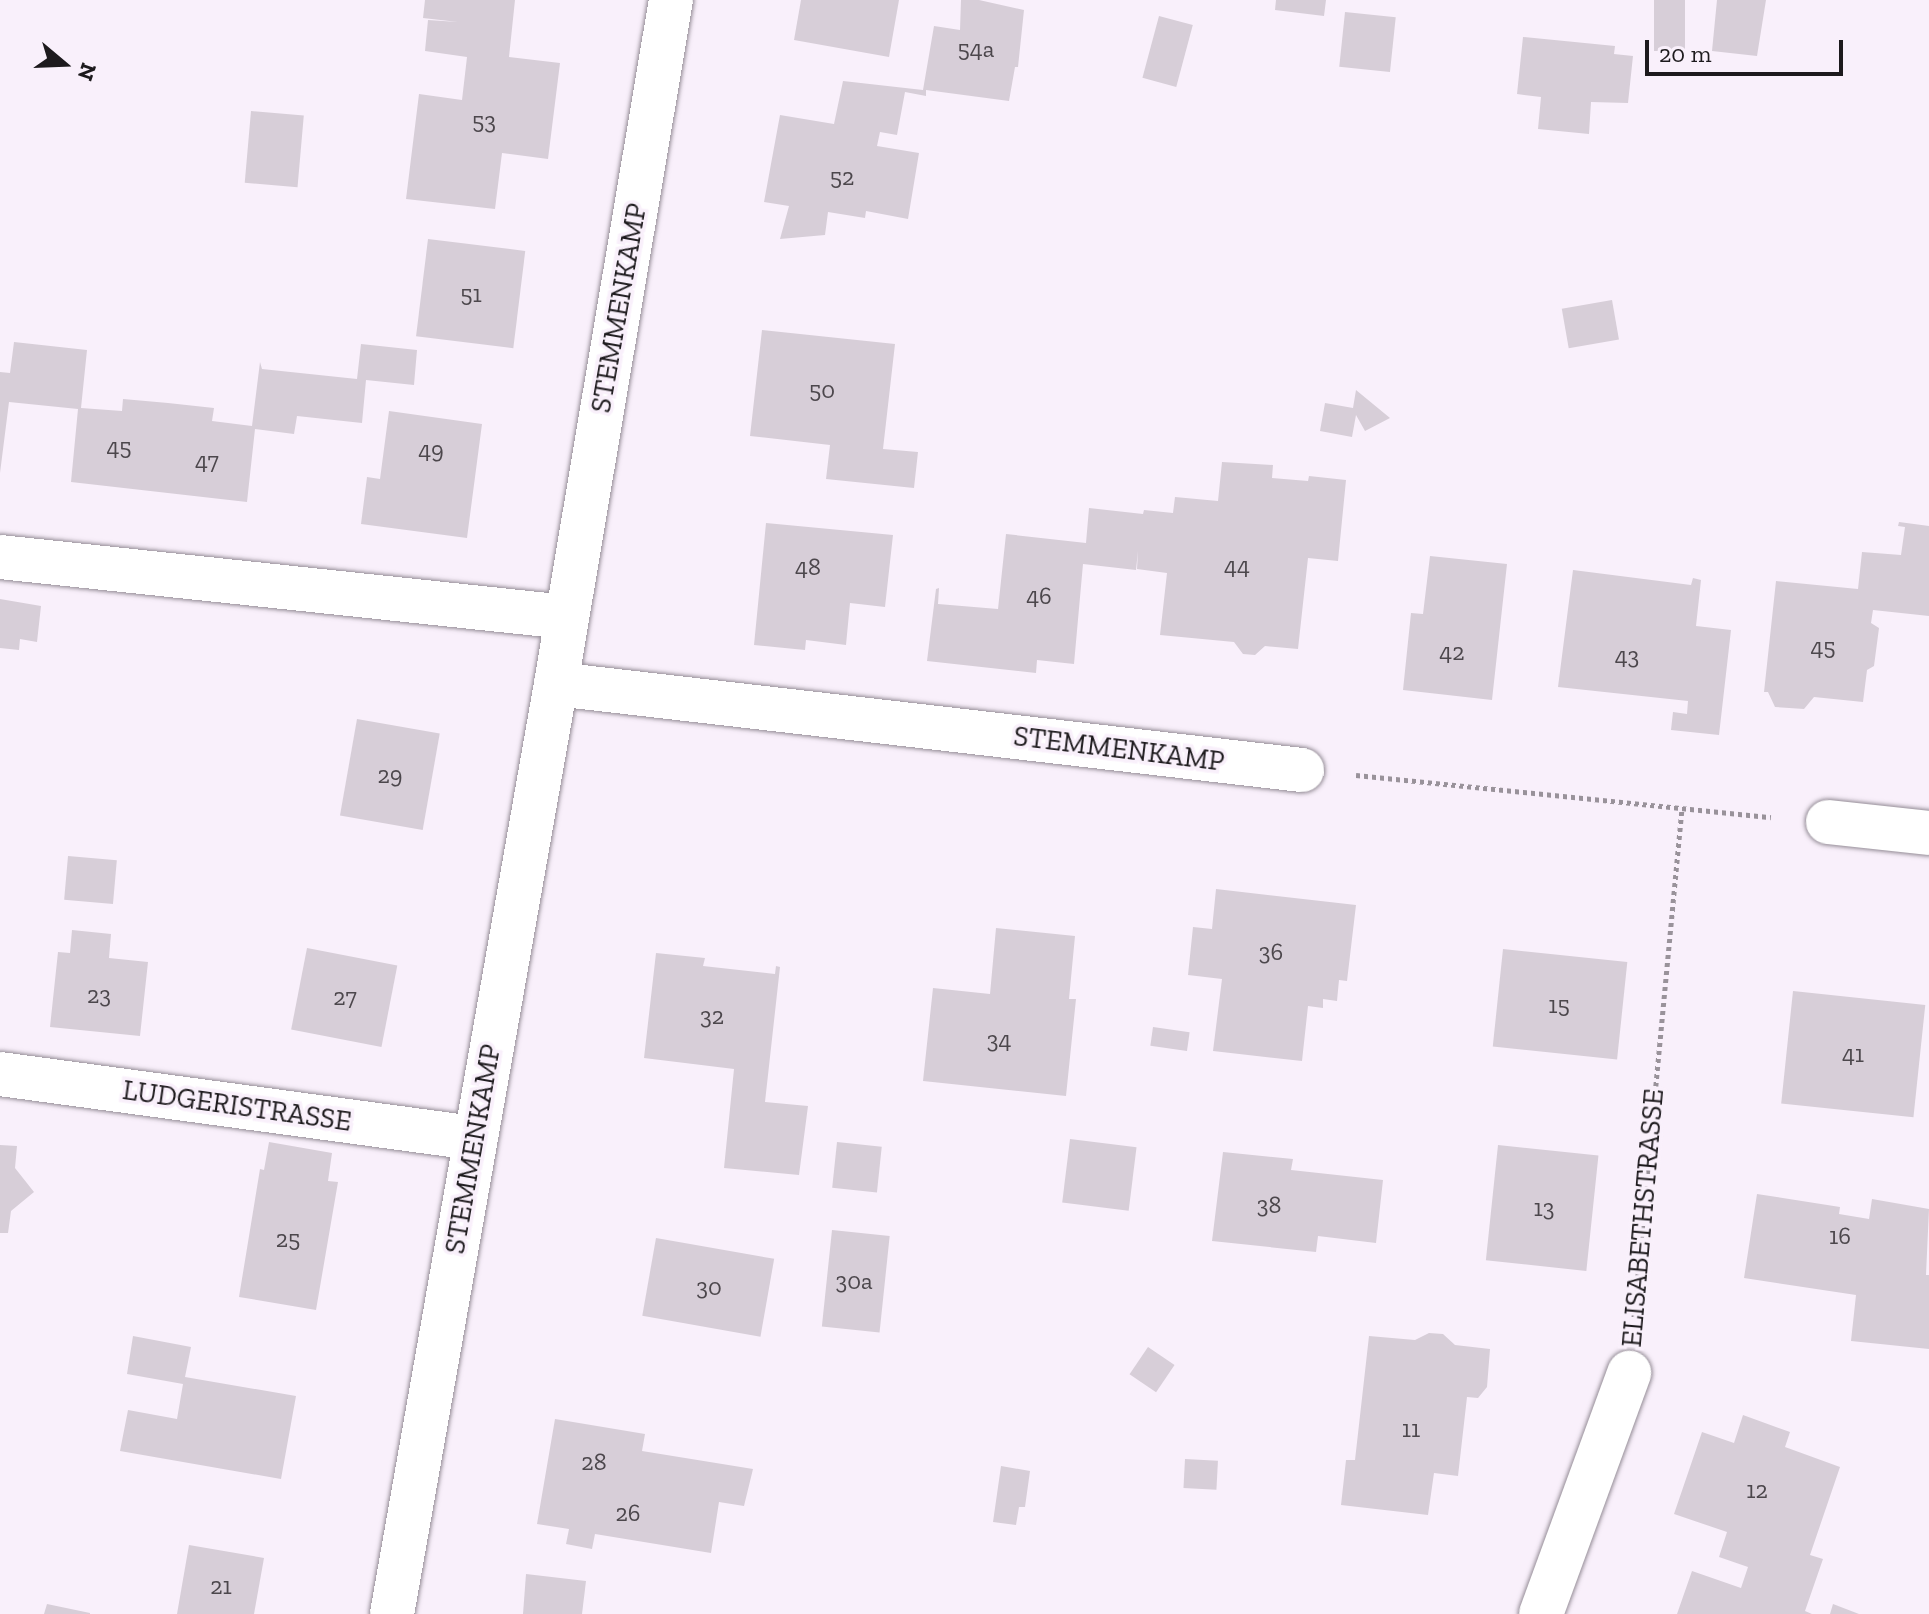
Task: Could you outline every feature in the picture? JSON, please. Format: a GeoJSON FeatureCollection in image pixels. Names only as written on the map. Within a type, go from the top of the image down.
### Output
{"type":"FeatureCollection","features":[{"type":"Feature","properties":{"kind":"street","name":"STEMMENKAMP"},"geometry":{"type":"LineString","coordinates":[[392,1614],[556,684],[671,0]]}},
{"type":"Feature","properties":{"kind":"street"},"geometry":{"type":"LineString","coordinates":[[0,557],[566,617]]}},
{"type":"Feature","properties":{"kind":"street","name":"STEMMENKAMP"},"geometry":{"type":"LineString","coordinates":[[556,684],[1302,770]]}},
{"type":"Feature","properties":{"kind":"street"},"geometry":{"type":"LineString","coordinates":[[1828,822],[1929,833]]}},
{"type":"Feature","properties":{"kind":"street","name":"LUDGERISTRASSE"},"geometry":{"type":"LineString","coordinates":[[0,1074],[475,1138]]}},
{"type":"Feature","properties":{"kind":"street","name":"ELISABETHSTRASSE"},"geometry":{"type":"LineString","coordinates":[[1541,1614],[1629,1373]]}},
{"type":"Feature","properties":{"kind":"path"},"geometry":{"type":"LineString","coordinates":[[1302,770],[1828,822]]}},
{"type":"Feature","properties":{"kind":"path","name":"ELISABETHSTRASSE"},"geometry":{"type":"LineString","coordinates":[[1629,1373],[1682,808]]}},
{"type":"Feature","properties":{"kind":"building"},"geometry":{"type":"Polygon","coordinates":[[[425,0],[515,0],[509,57],[560,63],[548,159],[502,153],[495,209],[406,199],[419,94],[462,100],[467,57],[425,51],[428,20],[458,22],[423,18],[425,0]]]}},
{"type":"Feature","properties":{"kind":"building"},"geometry":{"type":"Polygon","coordinates":[[[801,0],[899,0],[889,57],[794,40],[801,0]]]}},
{"type":"Feature","properties":{"kind":"building"},"geometry":{"type":"Polygon","coordinates":[[[961,0],[979,0],[1024,10],[1018,67],[1015,67],[1009,101],[926,90],[926,96],[905,92],[897,135],[880,132],[877,146],[919,153],[908,219],[866,211],[865,218],[828,212],[825,235],[780,239],[789,206],[764,202],[780,115],[834,124],[843,81],[923,90],[934,26],[960,30],[961,0]]]}},
{"type":"Feature","properties":{"kind":"building"},"geometry":{"type":"Polygon","coordinates":[[[1276,0],[1326,0],[1324,16],[1275,10],[1276,0]]]}},
{"type":"Feature","properties":{"kind":"building"},"geometry":{"type":"Polygon","coordinates":[[[1654,0],[1685,0],[1685,51],[1654,51],[1654,0]]]}},
{"type":"Feature","properties":{"kind":"building"},"geometry":{"type":"Polygon","coordinates":[[[1717,0],[1766,0],[1757,56],[1712,51],[1717,0]]]}},
{"type":"Feature","properties":{"kind":"building"},"geometry":{"type":"Polygon","coordinates":[[[1345,12],[1396,17],[1390,72],[1339,67],[1345,12]]]}},
{"type":"Feature","properties":{"kind":"building"},"geometry":{"type":"Polygon","coordinates":[[[1159,16],[1193,25],[1176,87],[1142,78],[1159,16]]]}},
{"type":"Feature","properties":{"kind":"building"},"geometry":{"type":"Polygon","coordinates":[[[1523,37],[1615,46],[1614,54],[1633,56],[1628,103],[1591,102],[1589,134],[1538,129],[1541,97],[1517,94],[1523,37]]]}},
{"type":"Feature","properties":{"kind":"building"},"geometry":{"type":"Polygon","coordinates":[[[251,111],[304,116],[298,187],[245,183],[251,111]]]}},
{"type":"Feature","properties":{"kind":"building"},"geometry":{"type":"Polygon","coordinates":[[[428,239],[525,251],[513,348],[416,336],[428,239]]]}},
{"type":"Feature","properties":{"kind":"building"},"geometry":{"type":"Polygon","coordinates":[[[1612,300],[1619,339],[1569,348],[1562,309],[1612,300]]]}},
{"type":"Feature","properties":{"kind":"building"},"geometry":{"type":"Polygon","coordinates":[[[762,330],[895,344],[883,449],[918,452],[914,488],[826,479],[830,445],[750,436],[762,330]]]}},
{"type":"Feature","properties":{"kind":"building"},"geometry":{"type":"Polygon","coordinates":[[[14,342],[87,350],[81,408],[122,411],[123,399],[168,403],[214,408],[212,421],[252,426],[260,362],[262,369],[357,379],[361,344],[417,350],[414,385],[366,380],[362,423],[297,416],[294,434],[255,429],[247,502],[71,482],[78,409],[9,402],[0,473],[0,372],[10,373],[14,342]]]}},
{"type":"Feature","properties":{"kind":"building"},"geometry":{"type":"Polygon","coordinates":[[[1356,390],[1390,418],[1365,431],[1356,415],[1352,437],[1320,431],[1325,403],[1353,408],[1356,390]]]}},
{"type":"Feature","properties":{"kind":"building"},"geometry":{"type":"Polygon","coordinates":[[[389,411],[482,424],[467,538],[361,524],[367,477],[380,479],[389,411]]]}},
{"type":"Feature","properties":{"kind":"building"},"geometry":{"type":"Polygon","coordinates":[[[1222,462],[1273,465],[1272,478],[1308,481],[1309,476],[1346,480],[1338,561],[1308,558],[1298,649],[1265,646],[1255,655],[1243,654],[1234,642],[1160,635],[1167,573],[1137,569],[1138,551],[1136,570],[1083,564],[1074,664],[1037,660],[1036,673],[927,661],[936,589],[939,588],[938,604],[998,609],[1006,534],[1086,543],[1089,508],[1143,514],[1144,510],[1173,513],[1175,497],[1218,501],[1222,462]]]}},
{"type":"Feature","properties":{"kind":"building"},"geometry":{"type":"Polygon","coordinates":[[[1899,522],[1929,526],[1929,616],[1873,610],[1871,623],[1879,628],[1874,666],[1867,670],[1863,702],[1814,697],[1804,709],[1775,707],[1768,692],[1764,692],[1776,581],[1858,589],[1862,552],[1901,555],[1905,527],[1898,526],[1899,522]]]}},
{"type":"Feature","properties":{"kind":"building"},"geometry":{"type":"Polygon","coordinates":[[[766,523],[893,535],[885,607],[850,603],[846,645],[806,640],[805,650],[754,645],[766,523]]]}},
{"type":"Feature","properties":{"kind":"building"},"geometry":{"type":"Polygon","coordinates":[[[1430,556],[1507,564],[1492,700],[1403,690],[1411,613],[1423,614],[1430,556]]]}},
{"type":"Feature","properties":{"kind":"building"},"geometry":{"type":"Polygon","coordinates":[[[1573,570],[1691,585],[1693,578],[1701,580],[1696,626],[1731,630],[1719,735],[1671,730],[1673,712],[1687,714],[1688,701],[1558,687],[1573,570]]]}},
{"type":"Feature","properties":{"kind":"building"},"geometry":{"type":"Polygon","coordinates":[[[0,599],[41,606],[37,642],[20,639],[19,650],[0,648],[0,599]]]}},
{"type":"Feature","properties":{"kind":"building"},"geometry":{"type":"Polygon","coordinates":[[[357,719],[440,734],[423,830],[340,816],[357,719]]]}},
{"type":"Feature","properties":{"kind":"building"},"geometry":{"type":"Polygon","coordinates":[[[68,856],[117,860],[113,904],[64,900],[68,856]]]}},
{"type":"Feature","properties":{"kind":"building"},"geometry":{"type":"Polygon","coordinates":[[[1216,889],[1356,905],[1347,981],[1339,980],[1337,1001],[1323,999],[1323,1008],[1308,1006],[1302,1061],[1213,1051],[1222,979],[1188,975],[1193,927],[1212,929],[1216,889]]]}},
{"type":"Feature","properties":{"kind":"building"},"geometry":{"type":"Polygon","coordinates":[[[996,928],[1075,936],[1069,999],[1076,999],[1066,1096],[923,1081],[933,988],[990,994],[996,928]]]}},
{"type":"Feature","properties":{"kind":"building"},"geometry":{"type":"Polygon","coordinates":[[[72,930],[111,934],[109,958],[148,962],[140,1036],[50,1027],[58,952],[70,953],[72,930]]]}},
{"type":"Feature","properties":{"kind":"building"},"geometry":{"type":"Polygon","coordinates":[[[307,948],[397,966],[381,1047],[291,1029],[307,948]]]}},
{"type":"Feature","properties":{"kind":"building"},"geometry":{"type":"Polygon","coordinates":[[[1503,949],[1627,962],[1617,1060],[1493,1046],[1503,949]]]}},
{"type":"Feature","properties":{"kind":"building"},"geometry":{"type":"Polygon","coordinates":[[[656,953],[705,958],[703,966],[775,974],[776,966],[780,967],[765,1102],[808,1106],[799,1175],[724,1168],[734,1069],[644,1058],[656,953]]]}},
{"type":"Feature","properties":{"kind":"building"},"geometry":{"type":"Polygon","coordinates":[[[1793,991],[1925,1005],[1913,1117],[1781,1103],[1793,991]]]}},
{"type":"Feature","properties":{"kind":"building"},"geometry":{"type":"Polygon","coordinates":[[[1153,1027],[1190,1032],[1187,1051],[1150,1046],[1153,1027]]]}},
{"type":"Feature","properties":{"kind":"building"},"geometry":{"type":"Polygon","coordinates":[[[1070,1139],[1137,1147],[1129,1211],[1062,1203],[1070,1139]]]}},
{"type":"Feature","properties":{"kind":"building"},"geometry":{"type":"Polygon","coordinates":[[[269,1142],[332,1153],[328,1181],[338,1182],[316,1310],[239,1297],[260,1169],[264,1170],[269,1142]]]}},
{"type":"Feature","properties":{"kind":"building"},"geometry":{"type":"Polygon","coordinates":[[[837,1142],[882,1147],[877,1192],[832,1188],[837,1142]]]}},
{"type":"Feature","properties":{"kind":"building"},"geometry":{"type":"Polygon","coordinates":[[[0,1145],[17,1146],[15,1168],[34,1192],[11,1211],[8,1233],[0,1233],[0,1145]]]}},
{"type":"Feature","properties":{"kind":"building"},"geometry":{"type":"Polygon","coordinates":[[[1498,1145],[1598,1156],[1586,1271],[1486,1260],[1498,1145]]]}},
{"type":"Feature","properties":{"kind":"building"},"geometry":{"type":"Polygon","coordinates":[[[1223,1152],[1293,1159],[1291,1170],[1383,1180],[1376,1243],[1318,1236],[1316,1252],[1212,1241],[1223,1152]]]}},
{"type":"Feature","properties":{"kind":"building"},"geometry":{"type":"Polygon","coordinates":[[[1757,1194],[1840,1207],[1839,1214],[1869,1219],[1872,1199],[1929,1209],[1926,1275],[1929,1275],[1929,1349],[1851,1341],[1856,1295],[1744,1278],[1757,1194]]]}},
{"type":"Feature","properties":{"kind":"building"},"geometry":{"type":"Polygon","coordinates":[[[832,1230],[890,1236],[880,1333],[822,1326],[832,1230]]]}},
{"type":"Feature","properties":{"kind":"building"},"geometry":{"type":"Polygon","coordinates":[[[656,1238],[774,1259],[760,1337],[642,1316],[656,1238]]]}},
{"type":"Feature","properties":{"kind":"building"},"geometry":{"type":"Polygon","coordinates":[[[1429,1333],[1443,1334],[1455,1345],[1490,1349],[1487,1387],[1478,1398],[1467,1397],[1458,1476],[1434,1473],[1428,1515],[1341,1505],[1346,1460],[1355,1460],[1369,1336],[1415,1340],[1429,1333]]]}},
{"type":"Feature","properties":{"kind":"building"},"geometry":{"type":"Polygon","coordinates":[[[133,1336],[191,1347],[185,1377],[296,1396],[281,1479],[120,1451],[128,1410],[177,1419],[183,1384],[127,1374],[133,1336]]]}},
{"type":"Feature","properties":{"kind":"building"},"geometry":{"type":"Polygon","coordinates":[[[1148,1347],[1175,1365],[1156,1392],[1130,1374],[1148,1347]]]}},
{"type":"Feature","properties":{"kind":"building"},"geometry":{"type":"Polygon","coordinates":[[[1743,1415],[1790,1432],[1785,1447],[1840,1467],[1810,1555],[1823,1559],[1805,1611],[1812,1614],[1677,1614],[1692,1571],[1741,1588],[1748,1567],[1719,1557],[1727,1532],[1674,1514],[1702,1432],[1734,1443],[1743,1415]]]}},
{"type":"Feature","properties":{"kind":"building"},"geometry":{"type":"Polygon","coordinates":[[[555,1419],[645,1434],[642,1451],[753,1469],[744,1506],[719,1502],[711,1553],[595,1534],[592,1549],[566,1544],[569,1529],[537,1524],[555,1419]]]}},
{"type":"Feature","properties":{"kind":"building"},"geometry":{"type":"Polygon","coordinates":[[[1185,1459],[1218,1461],[1216,1490],[1183,1488],[1185,1459]]]}},
{"type":"Feature","properties":{"kind":"building"},"geometry":{"type":"Polygon","coordinates":[[[1001,1466],[1030,1471],[1025,1507],[1019,1507],[1016,1525],[993,1522],[1001,1466]]]}},
{"type":"Feature","properties":{"kind":"building"},"geometry":{"type":"Polygon","coordinates":[[[189,1545],[264,1558],[254,1614],[177,1614],[189,1545]]]}},
{"type":"Feature","properties":{"kind":"building"},"geometry":{"type":"Polygon","coordinates":[[[526,1574],[586,1581],[582,1614],[523,1614],[526,1574]]]}},
{"type":"Feature","properties":{"kind":"building"},"geometry":{"type":"Polygon","coordinates":[[[47,1604],[90,1613],[90,1614],[44,1614],[47,1604]]]}},
{"type":"Feature","properties":{"kind":"building"},"geometry":{"type":"Polygon","coordinates":[[[1833,1604],[1859,1614],[1830,1614],[1833,1604]]]}}]}
